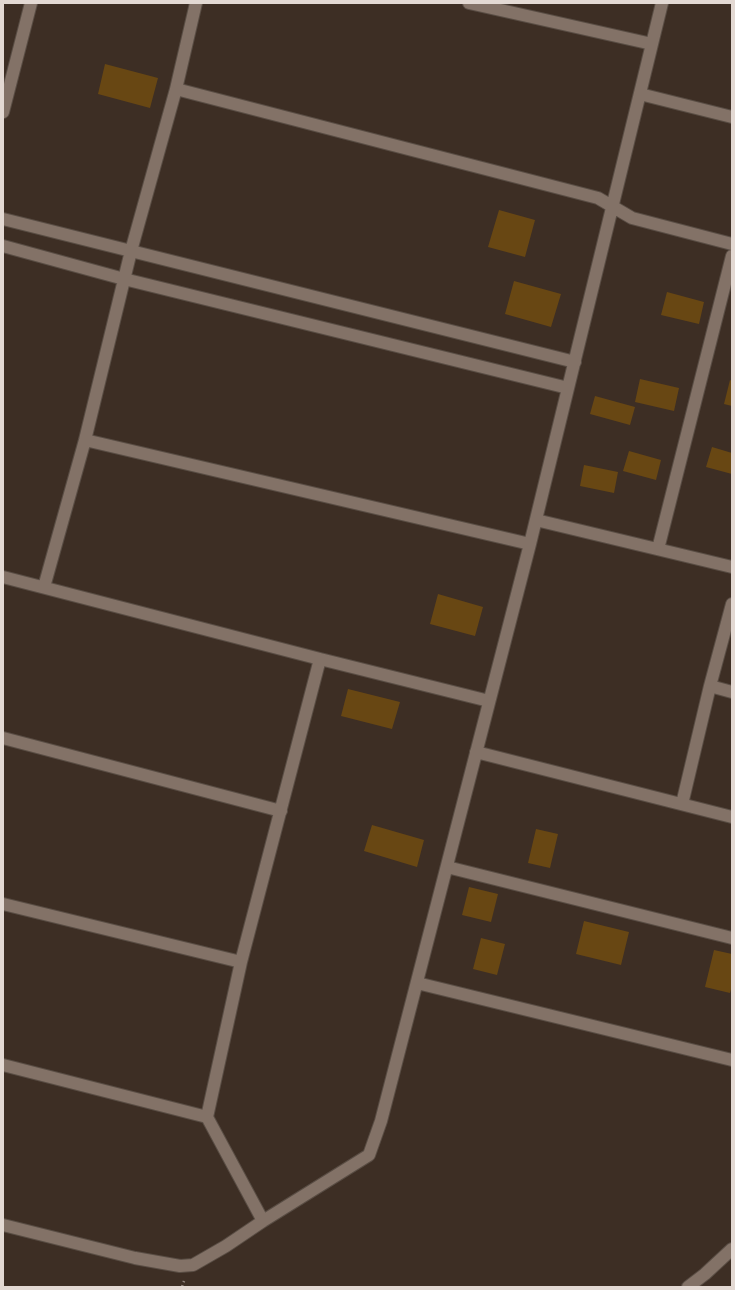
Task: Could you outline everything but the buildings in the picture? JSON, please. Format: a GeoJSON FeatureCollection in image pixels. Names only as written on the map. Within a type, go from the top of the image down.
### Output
{"type":"FeatureCollection","features":[{"type":"Feature","properties":{"kind":"street"},"geometry":{"type":"LineString","coordinates":[[3,112],[31,3]]}},
{"type":"Feature","properties":{"kind":"street"},"geometry":{"type":"LineString","coordinates":[[44,587],[85,440],[131,251],[176,89],[196,3]]}},
{"type":"Feature","properties":{"kind":"street"},"geometry":{"type":"LineString","coordinates":[[469,3],[485,5],[652,44]]}},
{"type":"Feature","properties":{"kind":"street"},"geometry":{"type":"LineString","coordinates":[[3,1225],[135,1258],[180,1266],[193,1265],[226,1246],[263,1221],[369,1155],[381,1121],[530,544],[662,3]]}},
{"type":"Feature","properties":{"kind":"street"},"geometry":{"type":"LineString","coordinates":[[176,89],[598,198],[632,218],[732,244]]}},
{"type":"Feature","properties":{"kind":"street"},"geometry":{"type":"LineString","coordinates":[[640,94],[732,117]]}},
{"type":"Feature","properties":{"kind":"street"},"geometry":{"type":"LineString","coordinates":[[3,219],[575,362]]}},
{"type":"Feature","properties":{"kind":"street"},"geometry":{"type":"LineString","coordinates":[[3,246],[124,279],[568,388]]}},
{"type":"Feature","properties":{"kind":"street"},"geometry":{"type":"LineString","coordinates":[[658,549],[732,256]]}},
{"type":"Feature","properties":{"kind":"street"},"geometry":{"type":"LineString","coordinates":[[85,440],[530,544]]}},
{"type":"Feature","properties":{"kind":"street"},"geometry":{"type":"LineString","coordinates":[[536,520],[732,567]]}},
{"type":"Feature","properties":{"kind":"street"},"geometry":{"type":"LineString","coordinates":[[3,577],[489,701]]}},
{"type":"Feature","properties":{"kind":"street"},"geometry":{"type":"LineString","coordinates":[[682,804],[710,686],[732,604]]}},
{"type":"Feature","properties":{"kind":"street"},"geometry":{"type":"LineString","coordinates":[[263,1221],[207,1117],[241,962],[320,659]]}},
{"type":"Feature","properties":{"kind":"street"},"geometry":{"type":"LineString","coordinates":[[710,686],[732,692]]}},
{"type":"Feature","properties":{"kind":"street"},"geometry":{"type":"LineString","coordinates":[[3,738],[281,811]]}},
{"type":"Feature","properties":{"kind":"street"},"geometry":{"type":"LineString","coordinates":[[476,752],[732,817]]}},
{"type":"Feature","properties":{"kind":"street"},"geometry":{"type":"LineString","coordinates":[[447,867],[732,938]]}},
{"type":"Feature","properties":{"kind":"street"},"geometry":{"type":"LineString","coordinates":[[3,904],[241,962]]}},
{"type":"Feature","properties":{"kind":"street"},"geometry":{"type":"LineString","coordinates":[[417,983],[732,1060]]}},
{"type":"Feature","properties":{"kind":"street"},"geometry":{"type":"LineString","coordinates":[[3,1065],[207,1117]]}},
{"type":"Feature","properties":{"kind":"street"},"geometry":{"type":"LineString","coordinates":[[688,1287],[705,1274],[732,1249]]}}]}
